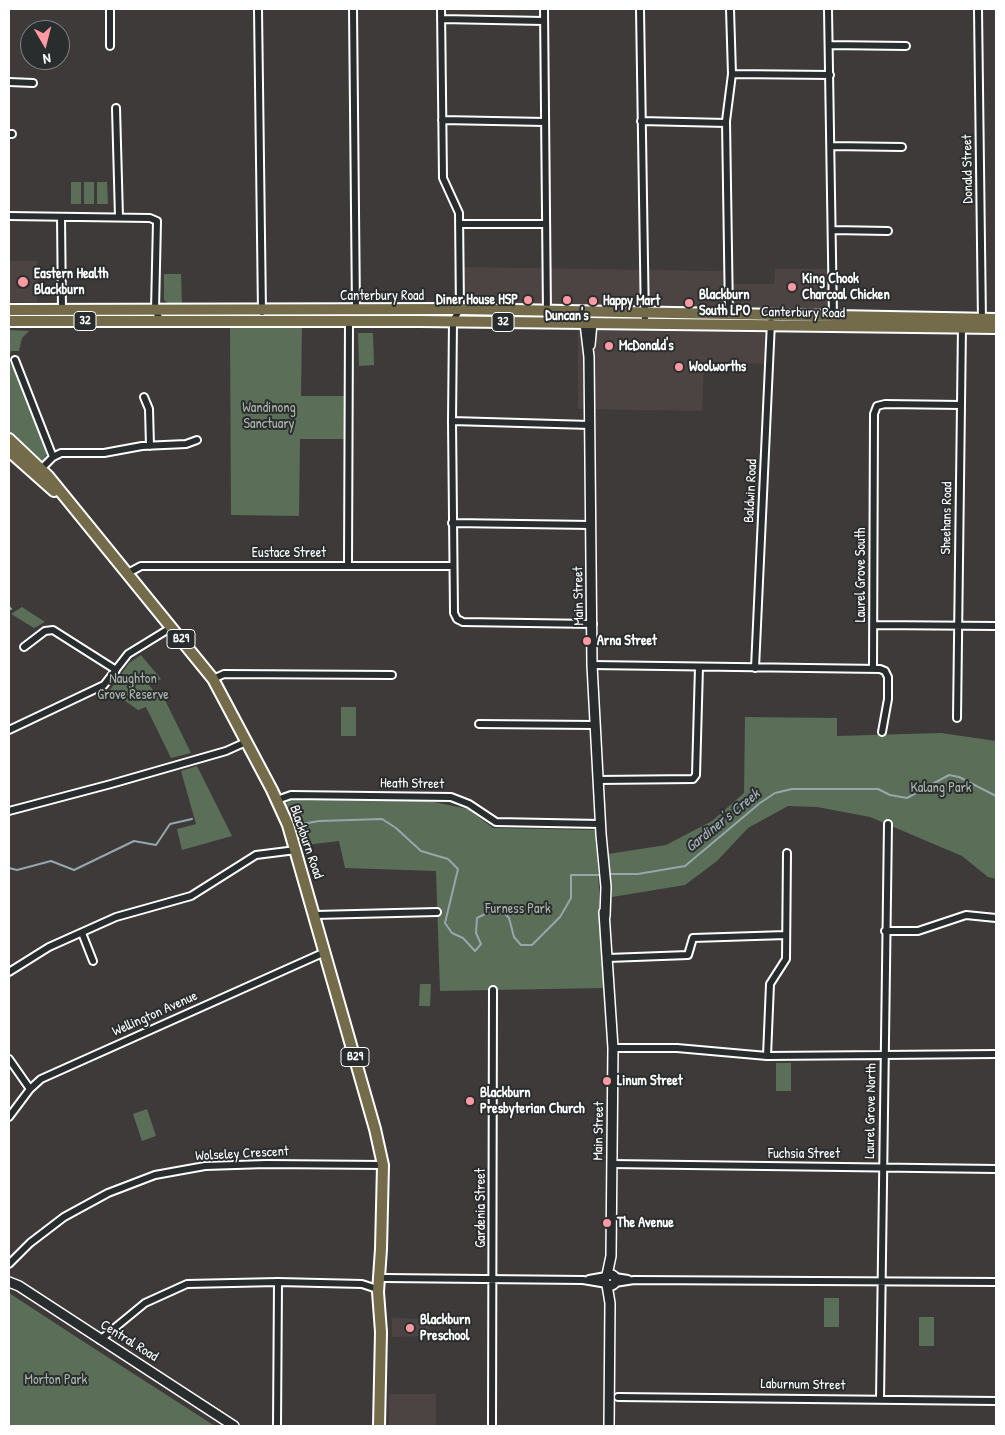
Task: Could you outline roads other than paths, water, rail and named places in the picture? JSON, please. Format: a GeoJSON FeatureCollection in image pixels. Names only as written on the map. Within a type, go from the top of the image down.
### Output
{"type":"FeatureCollection","features":[{"type":"Feature","properties":{"kind":"main road","name":"Canterbury Road"},"geometry":{"type":"LineString","coordinates":[[262,316],[353,310],[460,309],[771,316],[833,322]]}},
{"type":"Feature","properties":{"kind":"main road","name":"Canterbury Road"},"geometry":{"type":"LineString","coordinates":[[9,310],[262,316],[349,321],[770,326],[833,322],[982,324],[996,328]]}},
{"type":"Feature","properties":{"kind":"main road"},"geometry":{"type":"LineString","coordinates":[[349,321],[353,310]]}},
{"type":"Feature","properties":{"kind":"main road"},"geometry":{"type":"LineString","coordinates":[[588,312],[589,323]]}},
{"type":"Feature","properties":{"kind":"main road","name":"Canterbury Road"},"geometry":{"type":"LineString","coordinates":[[9,321],[160,314]]}},
{"type":"Feature","properties":{"kind":"main road","name":"Canterbury Road"},"geometry":{"type":"LineString","coordinates":[[982,324],[996,319]]}},
{"type":"Feature","properties":{"kind":"main road","name":"Blackburn Road"},"geometry":{"type":"LineString","coordinates":[[11,446],[24,464],[39,473]]}},
{"type":"Feature","properties":{"kind":"main road","name":"Blackburn Road"},"geometry":{"type":"LineString","coordinates":[[11,446],[68,502],[213,679],[277,800],[296,850],[380,1146],[383,1165],[382,1249],[379,1281],[381,1332],[379,1426]]}},
{"type":"Feature","properties":{"kind":"main road","name":"Blackburn Road"},"geometry":{"type":"LineString","coordinates":[[379,1281],[381,1332]]}},
{"type":"Feature","properties":{"kind":"street"},"geometry":{"type":"LineString","coordinates":[[110,9],[110,46]]}},
{"type":"Feature","properties":{"kind":"street"},"geometry":{"type":"LineString","coordinates":[[258,9],[262,316]]}},
{"type":"Feature","properties":{"kind":"street"},"geometry":{"type":"LineString","coordinates":[[353,9],[353,310]]}},
{"type":"Feature","properties":{"kind":"street"},"geometry":{"type":"LineString","coordinates":[[441,9],[443,178],[445,186],[456,204],[459,224],[460,309],[453,321],[452,566],[454,614],[457,619],[463,622],[593,624]]}},
{"type":"Feature","properties":{"kind":"street"},"geometry":{"type":"LineString","coordinates":[[544,9],[547,323]]}},
{"type":"Feature","properties":{"kind":"street"},"geometry":{"type":"LineString","coordinates":[[640,9],[645,324]]}},
{"type":"Feature","properties":{"kind":"street"},"geometry":{"type":"LineString","coordinates":[[730,9],[732,74],[726,123],[730,315]]}},
{"type":"Feature","properties":{"kind":"street"},"geometry":{"type":"LineString","coordinates":[[828,9],[833,322]]}},
{"type":"Feature","properties":{"kind":"street","name":"Donald Street"},"geometry":{"type":"LineString","coordinates":[[978,9],[982,324]]}},
{"type":"Feature","properties":{"kind":"street"},"geometry":{"type":"LineString","coordinates":[[441,19],[544,21]]}},
{"type":"Feature","properties":{"kind":"street"},"geometry":{"type":"LineString","coordinates":[[829,45],[906,46]]}},
{"type":"Feature","properties":{"kind":"street"},"geometry":{"type":"LineString","coordinates":[[732,74],[830,74]]}},
{"type":"Feature","properties":{"kind":"street"},"geometry":{"type":"LineString","coordinates":[[9,82],[33,83]]}},
{"type":"Feature","properties":{"kind":"street"},"geometry":{"type":"LineString","coordinates":[[116,108],[119,217]]}},
{"type":"Feature","properties":{"kind":"street"},"geometry":{"type":"LineString","coordinates":[[442,120],[545,122]]}},
{"type":"Feature","properties":{"kind":"street"},"geometry":{"type":"LineString","coordinates":[[641,121],[726,123]]}},
{"type":"Feature","properties":{"kind":"street"},"geometry":{"type":"LineString","coordinates":[[831,146],[902,147]]}},
{"type":"Feature","properties":{"kind":"street"},"geometry":{"type":"LineString","coordinates":[[9,216],[150,218],[157,221],[156,288],[160,314]]}},
{"type":"Feature","properties":{"kind":"street"},"geometry":{"type":"LineString","coordinates":[[61,217],[62,310]]}},
{"type":"Feature","properties":{"kind":"street"},"geometry":{"type":"LineString","coordinates":[[459,224],[546,224]]}},
{"type":"Feature","properties":{"kind":"street"},"geometry":{"type":"LineString","coordinates":[[832,230],[888,231]]}},
{"type":"Feature","properties":{"kind":"street","name":"Baldwin Road"},"geometry":{"type":"LineString","coordinates":[[755,668],[771,316]]}},
{"type":"Feature","properties":{"kind":"street"},"geometry":{"type":"LineString","coordinates":[[348,565],[349,321]]}},
{"type":"Feature","properties":{"kind":"street","name":"Main Street"},"geometry":{"type":"LineString","coordinates":[[589,323],[592,665],[613,1048],[610,1303],[613,1397],[609,1426]]}},
{"type":"Feature","properties":{"kind":"street","name":"Sheehans Road"},"geometry":{"type":"LineString","coordinates":[[957,718],[963,324]]}},
{"type":"Feature","properties":{"kind":"street"},"geometry":{"type":"LineString","coordinates":[[15,360],[53,457]]}},
{"type":"Feature","properties":{"kind":"street"},"geometry":{"type":"LineString","coordinates":[[144,397],[149,409],[150,446]]}},
{"type":"Feature","properties":{"kind":"street","name":"Laurel Grove South"},"geometry":{"type":"LineString","coordinates":[[873,669],[874,414],[877,406],[885,404],[961,405]]}},
{"type":"Feature","properties":{"kind":"street"},"geometry":{"type":"LineString","coordinates":[[452,421],[590,425]]}},
{"type":"Feature","properties":{"kind":"street"},"geometry":{"type":"LineString","coordinates":[[39,473],[53,457],[61,453],[104,453],[150,446],[180,445],[197,440]]}},
{"type":"Feature","properties":{"kind":"street"},"geometry":{"type":"LineString","coordinates":[[452,523],[591,525]]}},
{"type":"Feature","properties":{"kind":"street","name":"Eustace Street"},"geometry":{"type":"LineString","coordinates":[[128,573],[141,566],[452,566]]}},
{"type":"Feature","properties":{"kind":"street"},"geometry":{"type":"LineString","coordinates":[[874,625],[996,626]]}},
{"type":"Feature","properties":{"kind":"street"},"geometry":{"type":"LineString","coordinates":[[9,730],[104,685],[128,654],[172,627]]}},
{"type":"Feature","properties":{"kind":"street"},"geometry":{"type":"LineString","coordinates":[[24,647],[45,631],[53,630],[116,670]]}},
{"type":"Feature","properties":{"kind":"street"},"geometry":{"type":"LineString","coordinates":[[592,665],[873,669],[886,671],[888,677],[888,699],[882,732]]}},
{"type":"Feature","properties":{"kind":"street"},"geometry":{"type":"LineString","coordinates":[[598,780],[693,779],[696,775],[699,667]]}},
{"type":"Feature","properties":{"kind":"street"},"geometry":{"type":"LineString","coordinates":[[213,679],[224,674],[392,674]]}},
{"type":"Feature","properties":{"kind":"street"},"geometry":{"type":"LineString","coordinates":[[478,724],[594,725]]}},
{"type":"Feature","properties":{"kind":"street"},"geometry":{"type":"LineString","coordinates":[[9,811],[226,751],[246,742]]}},
{"type":"Feature","properties":{"kind":"street","name":"Heath Street"},"geometry":{"type":"LineString","coordinates":[[277,800],[291,795],[451,798],[469,804],[496,822],[600,824]]}},
{"type":"Feature","properties":{"kind":"street","name":"Laurel Grove North"},"geometry":{"type":"LineString","coordinates":[[880,1400],[880,1283],[888,824]]}},
{"type":"Feature","properties":{"kind":"street"},"geometry":{"type":"LineString","coordinates":[[9,972],[49,947],[116,917],[192,896],[256,856],[296,850]]}},
{"type":"Feature","properties":{"kind":"street"},"geometry":{"type":"LineString","coordinates":[[767,1056],[770,984],[786,959],[787,853]]}},
{"type":"Feature","properties":{"kind":"street"},"geometry":{"type":"LineString","coordinates":[[315,915],[437,912]]}},
{"type":"Feature","properties":{"kind":"street"},"geometry":{"type":"LineString","coordinates":[[885,931],[918,931],[966,915],[996,918]]}},
{"type":"Feature","properties":{"kind":"street"},"geometry":{"type":"LineString","coordinates":[[82,933],[93,961]]}},
{"type":"Feature","properties":{"kind":"street"},"geometry":{"type":"LineString","coordinates":[[608,958],[688,955],[693,938],[786,935]]}},
{"type":"Feature","properties":{"kind":"street","name":"Wellington Avenue"},"geometry":{"type":"LineString","coordinates":[[9,1117],[30,1089],[41,1079],[325,952]]}},
{"type":"Feature","properties":{"kind":"street","name":"Gardenia Street"},"geometry":{"type":"LineString","coordinates":[[492,1426],[494,1279],[493,990]]}},
{"type":"Feature","properties":{"kind":"street"},"geometry":{"type":"LineString","coordinates":[[613,1048],[677,1048],[767,1056],[884,1053],[996,1054]]}},
{"type":"Feature","properties":{"kind":"street"},"geometry":{"type":"LineString","coordinates":[[9,1059],[30,1089]]}},
{"type":"Feature","properties":{"kind":"street","name":"Wolseley Crescent"},"geometry":{"type":"LineString","coordinates":[[9,1264],[30,1243],[64,1217],[108,1193],[155,1175],[205,1166],[266,1164],[383,1165]]}},
{"type":"Feature","properties":{"kind":"street","name":"Fuchsia Street"},"geometry":{"type":"LineString","coordinates":[[612,1164],[996,1168]]}},
{"type":"Feature","properties":{"kind":"street"},"geometry":{"type":"LineString","coordinates":[[100,1340],[145,1303],[187,1284],[278,1282],[362,1284],[379,1281],[494,1279],[880,1283],[996,1282]]}},
{"type":"Feature","properties":{"kind":"street"},"geometry":{"type":"LineString","coordinates":[[362,1284],[374,1288],[379,1281]]}},
{"type":"Feature","properties":{"kind":"street","name":"Central Road"},"geometry":{"type":"LineString","coordinates":[[9,1282],[19,1286],[234,1426]]}},
{"type":"Feature","properties":{"kind":"street"},"geometry":{"type":"LineString","coordinates":[[276,1426],[278,1282]]}},
{"type":"Feature","properties":{"kind":"street","name":"Laburnum Street"},"geometry":{"type":"LineString","coordinates":[[613,1397],[996,1401]]}},
{"type":"Feature","properties":{"kind":"waterway","name":"Gardiner's Creek"},"geometry":{"type":"LineString","coordinates":[[609,874],[638,874],[685,866],[760,803],[775,793],[792,789],[878,789],[890,795],[907,798],[949,775],[959,777],[996,796]]}},
{"type":"Feature","properties":{"kind":"waterway"},"geometry":{"type":"LineString","coordinates":[[9,868],[17,870],[51,861],[74,870],[134,841],[156,845],[170,824],[192,819]]}},
{"type":"Feature","properties":{"kind":"waterway","name":"Gardiner's Creek"},"geometry":{"type":"LineString","coordinates":[[297,825],[319,821],[382,819],[396,828],[421,851],[448,859],[458,869],[445,923],[452,933],[463,938],[475,951],[481,944],[476,933],[477,918],[499,907],[509,918],[514,937],[521,945],[532,945],[560,917],[571,898],[571,875],[602,875]]}},
{"type":"Feature","properties":{"kind":"place","name":"Eastern Health Blackburn"},"geometry":{"type":"Point","coordinates":[23,282]}},
{"type":"Feature","properties":{"kind":"place","name":"King Chook Charcoal Chicken"},"geometry":{"type":"Point","coordinates":[792,287]}},
{"type":"Feature","properties":{"kind":"place","name":"Diner House HSP"},"geometry":{"type":"Point","coordinates":[528,300]}},
{"type":"Feature","properties":{"kind":"place","name":"Duncan's"},"geometry":{"type":"Point","coordinates":[567,300]}},
{"type":"Feature","properties":{"kind":"place","name":"Happy Mart"},"geometry":{"type":"Point","coordinates":[593,301]}},
{"type":"Feature","properties":{"kind":"place","name":"Blackburn South LPO"},"geometry":{"type":"Point","coordinates":[689,303]}},
{"type":"Feature","properties":{"kind":"place","name":"McDonald's"},"geometry":{"type":"Point","coordinates":[609,346]}},
{"type":"Feature","properties":{"kind":"place","name":"Woolworths"},"geometry":{"type":"Point","coordinates":[679,367]}},
{"type":"Feature","properties":{"kind":"place","name":"Arna Street"},"geometry":{"type":"Point","coordinates":[587,641]}},
{"type":"Feature","properties":{"kind":"place","name":"Linum Street"},"geometry":{"type":"Point","coordinates":[607,1081]}},
{"type":"Feature","properties":{"kind":"place","name":"Blackburn Presbyterian Church"},"geometry":{"type":"Point","coordinates":[470,1101]}},
{"type":"Feature","properties":{"kind":"place","name":"The Avenue"},"geometry":{"type":"Point","coordinates":[607,1223]}},
{"type":"Feature","properties":{"kind":"place","name":"Blackburn Preschool"},"geometry":{"type":"Point","coordinates":[410,1328]}},
{"type":"Feature","properties":{"kind":"park label","name":"Wandinong Sanctuary"},"geometry":{"type":"Point","coordinates":[269,416]}},
{"type":"Feature","properties":{"kind":"park label","name":"Naughton Grove Reserve"},"geometry":{"type":"Point","coordinates":[133,688]}},
{"type":"Feature","properties":{"kind":"park label","name":"Kalang Park"},"geometry":{"type":"Point","coordinates":[941,788]}},
{"type":"Feature","properties":{"kind":"park label","name":"Furness Park"},"geometry":{"type":"Point","coordinates":[518,909]}},
{"type":"Feature","properties":{"kind":"park label","name":"Morton Park"},"geometry":{"type":"Point","coordinates":[56,1380]}}]}
